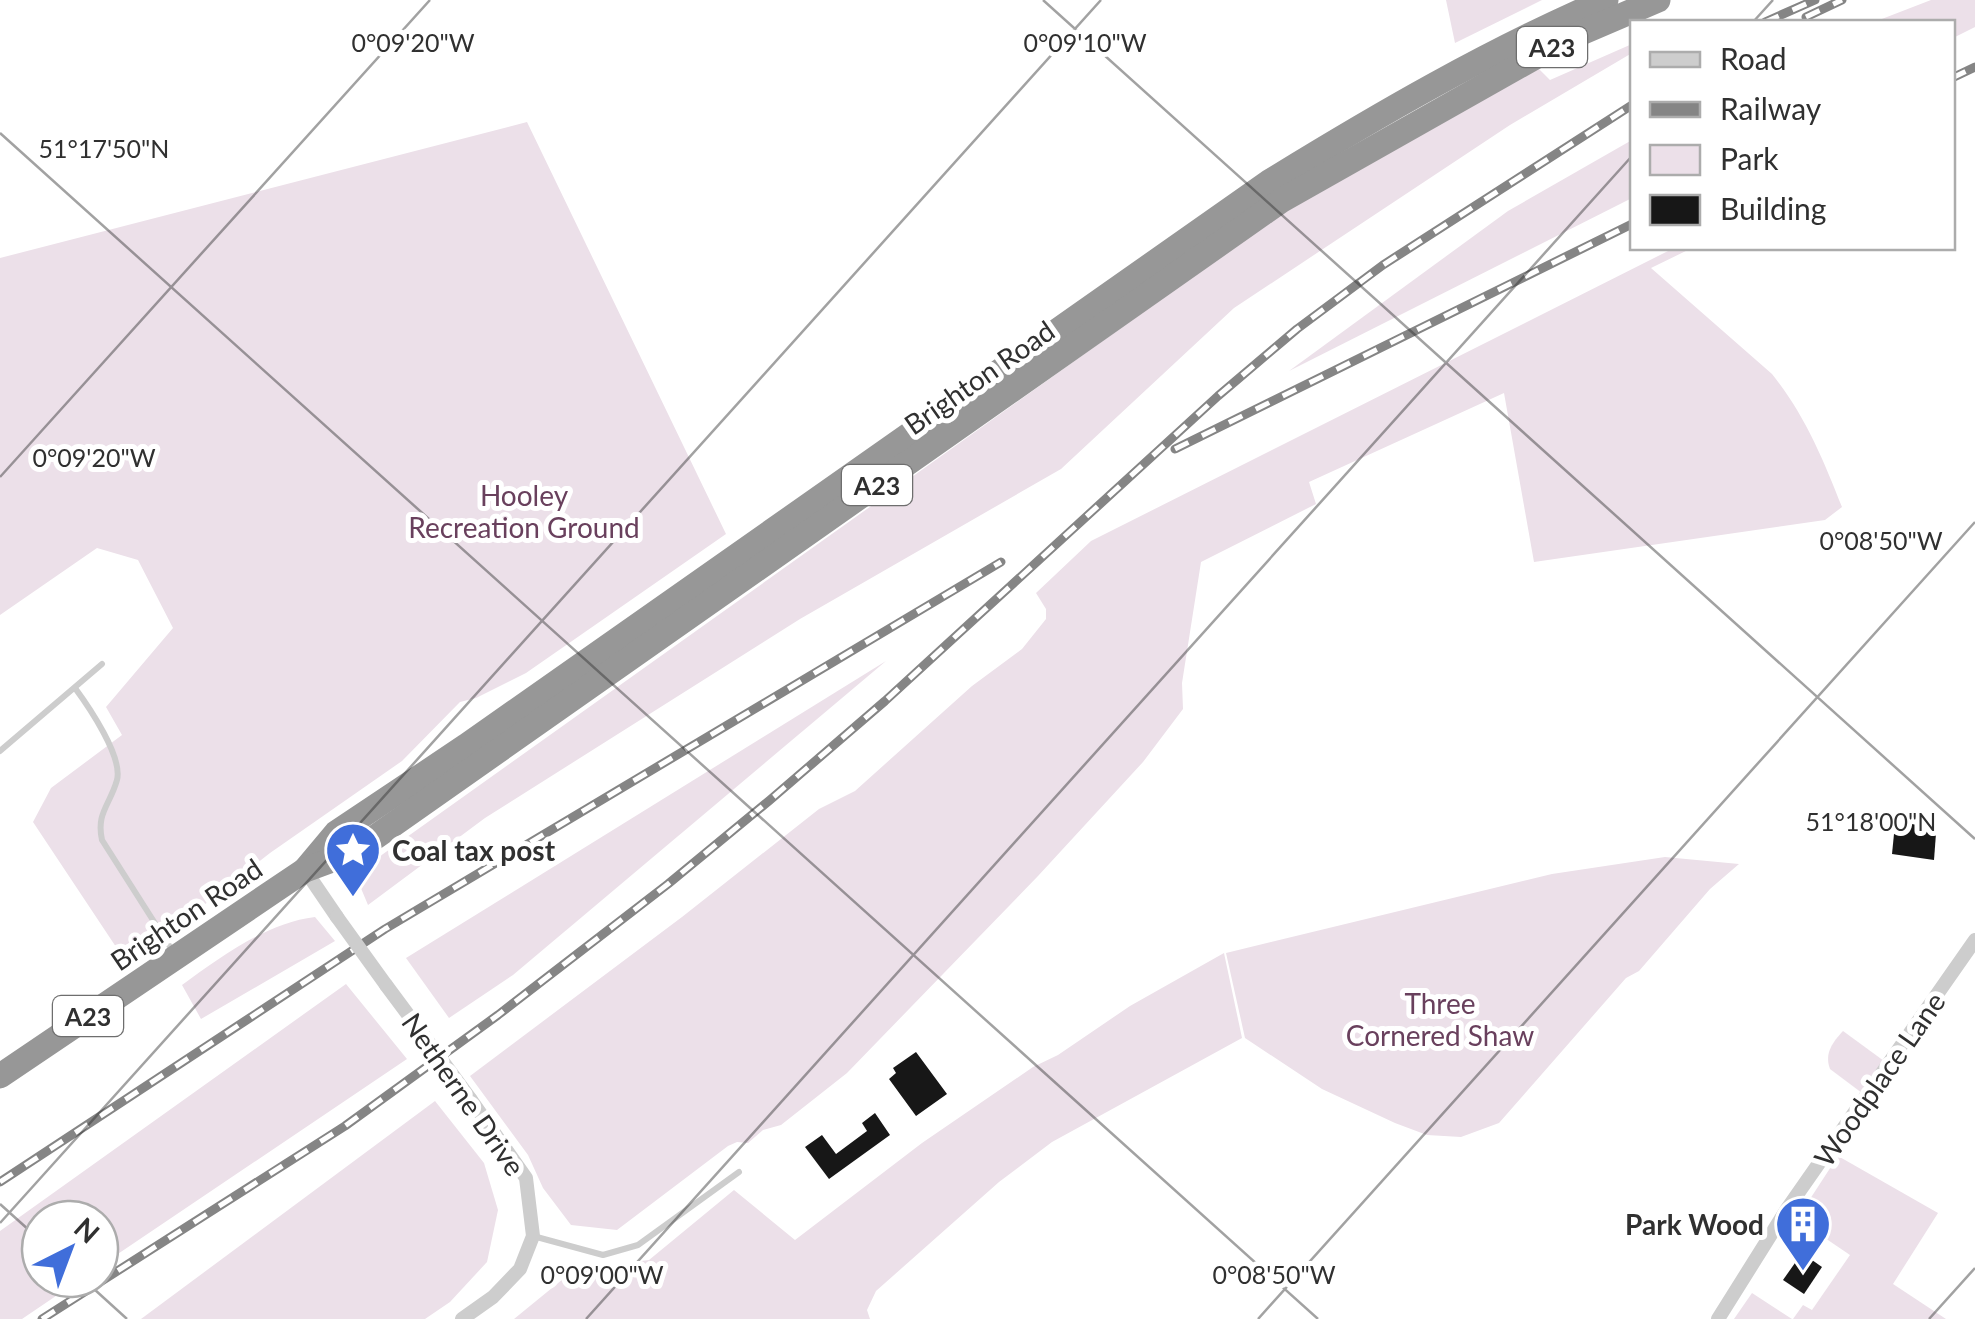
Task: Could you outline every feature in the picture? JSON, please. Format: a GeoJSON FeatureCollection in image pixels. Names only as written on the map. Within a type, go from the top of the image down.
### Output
{"type":"FeatureCollection","features":[{"type":"Feature","properties":{"kind":"highway","name":"Brighton Road"},"geometry":{"type":"LineString","coordinates":[[305,870],[336,833],[482,735],[1269,182],[1443,79],[1606,0]]}},
{"type":"Feature","properties":{"kind":"highway","name":"Brighton Road"},"geometry":{"type":"LineString","coordinates":[[0,1076],[305,870],[351,853],[374,838],[1282,200],[1568,39],[1658,0]]}},
{"type":"Feature","properties":{"kind":"street","name":"Netherne Drive"},"geometry":{"type":"LineString","coordinates":[[305,870],[526,1178],[532,1236]]}},
{"type":"Feature","properties":{"kind":"street","name":"Woodplace Lane"},"geometry":{"type":"LineString","coordinates":[[1718,1319],[1787,1208],[1975,940]]}},
{"type":"Feature","properties":{"kind":"street"},"geometry":{"type":"LineString","coordinates":[[462,1319],[493,1297],[520,1269],[532,1236]]}},
{"type":"Feature","properties":{"kind":"lane"},"geometry":{"type":"LineString","coordinates":[[0,751],[102,664]]}},
{"type":"Feature","properties":{"kind":"lane"},"geometry":{"type":"LineString","coordinates":[[75,688],[117,763],[118,776],[98,824],[102,840],[177,956]]}},
{"type":"Feature","properties":{"kind":"lane"},"geometry":{"type":"LineString","coordinates":[[532,1236],[603,1255],[638,1244],[739,1172]]}},
{"type":"Feature","properties":{"kind":"green space"},"geometry":{"type":"Polygon","coordinates":[[[1446,0],[1542,0],[1455,43],[1446,0]]]}},
{"type":"Feature","properties":{"kind":"green space"},"geometry":{"type":"Polygon","coordinates":[[[1931,0],[1975,0],[1975,27],[1955,37],[1955,20],[1879,20],[1931,0]]]}},
{"type":"Feature","properties":{"kind":"green space"},"geometry":{"type":"Polygon","coordinates":[[[1630,45],[1630,54],[1510,125],[1234,308],[1061,469],[800,619],[485,818],[368,905],[355,874],[1285,211],[1537,67],[1550,80],[1630,45]]]}},
{"type":"Feature","properties":{"kind":"green space","name":"Hooley Recreation Ground"},"geometry":{"type":"Polygon","coordinates":[[[527,122],[726,534],[526,673],[460,702],[402,761],[270,853],[128,965],[33,822],[51,788],[122,735],[106,707],[173,628],[138,560],[97,548],[0,615],[0,258],[527,122]]]}},
{"type":"Feature","properties":{"kind":"green space"},"geometry":{"type":"Polygon","coordinates":[[[1630,141],[1630,199],[1289,371],[1508,211],[1630,141]]]}},
{"type":"Feature","properties":{"kind":"green space"},"geometry":{"type":"Polygon","coordinates":[[[1670,250],[1688,250],[1651,268],[1772,374],[1804,421],[1842,507],[1825,520],[1534,562],[1504,393],[1309,482],[1316,504],[1201,562],[1182,683],[1183,709],[1143,762],[847,1073],[781,1125],[763,1130],[748,1143],[728,1146],[617,1230],[571,1225],[543,1188],[528,1155],[470,1076],[819,809],[855,791],[972,686],[1022,649],[1046,619],[1046,609],[1036,593],[1091,541],[1670,250]]]}},
{"type":"Feature","properties":{"kind":"green space"},"geometry":{"type":"Polygon","coordinates":[[[886,661],[513,975],[449,1018],[406,958],[886,661]]]}},
{"type":"Feature","properties":{"kind":"green space","name":"Three Cornered Shaw"},"geometry":{"type":"Polygon","coordinates":[[[1665,857],[1739,864],[1710,889],[1639,971],[1626,978],[1499,1123],[1461,1137],[1427,1135],[1322,1089],[1245,1038],[1226,953],[1552,874],[1665,857]]]}},
{"type":"Feature","properties":{"kind":"green space"},"geometry":{"type":"Polygon","coordinates":[[[315,917],[335,941],[201,1019],[182,985],[262,934],[315,917]]]}},
{"type":"Feature","properties":{"kind":"green space"},"geometry":{"type":"Polygon","coordinates":[[[1224,953],[1242,1038],[1052,1142],[999,1182],[876,1291],[867,1310],[870,1319],[514,1319],[574,1270],[649,1260],[734,1190],[795,1240],[922,1143],[1033,1067],[1224,953]]]}},
{"type":"Feature","properties":{"kind":"green space"},"geometry":{"type":"Polygon","coordinates":[[[346,984],[407,1059],[120,1253],[120,1199],[45,1199],[346,984]]]}},
{"type":"Feature","properties":{"kind":"green space"},"geometry":{"type":"Polygon","coordinates":[[[1843,1031],[1884,1061],[1862,1093],[1830,1069],[1828,1063],[1833,1044],[1843,1031]]]}},
{"type":"Feature","properties":{"kind":"green space"},"geometry":{"type":"Polygon","coordinates":[[[435,1101],[484,1163],[498,1210],[487,1262],[450,1302],[425,1319],[141,1319],[435,1101]]]}},
{"type":"Feature","properties":{"kind":"green space"},"geometry":{"type":"Polygon","coordinates":[[[1838,1156],[1938,1213],[1893,1284],[1946,1319],[1793,1319],[1803,1305],[1812,1310],[1850,1255],[1797,1219],[1838,1156]]]}},
{"type":"Feature","properties":{"kind":"green space"},"geometry":{"type":"Polygon","coordinates":[[[20,1217],[20,1299],[52,1299],[22,1319],[0,1319],[0,1231],[20,1217]]]}},
{"type":"Feature","properties":{"kind":"green space"},"geometry":{"type":"Polygon","coordinates":[[[1752,1293],[1792,1319],[1734,1319],[1752,1293]]]}},
{"type":"Feature","properties":{"kind":"building"},"geometry":{"type":"Polygon","coordinates":[[[1896,814],[1937,820],[1934,860],[1892,854],[1896,814]]]}},
{"type":"Feature","properties":{"kind":"building"},"geometry":{"type":"Polygon","coordinates":[[[916,1052],[947,1094],[916,1116],[889,1079],[896,1073],[893,1068],[916,1052]]]}},
{"type":"Feature","properties":{"kind":"building"},"geometry":{"type":"Polygon","coordinates":[[[875,1113],[890,1135],[829,1179],[805,1147],[822,1135],[836,1154],[867,1131],[862,1123],[875,1113]]]}},
{"type":"Feature","properties":{"kind":"building","name":"Park Wood"},"geometry":{"type":"Polygon","coordinates":[[[1802,1253],[1822,1267],[1804,1294],[1783,1280],[1802,1253]]]}},
{"type":"Feature","properties":{"kind":"railway"},"geometry":{"type":"LineString","coordinates":[[1770,20],[1815,0]]}},
{"type":"Feature","properties":{"kind":"railway"},"geometry":{"type":"LineString","coordinates":[[1806,17],[1842,0]]}},
{"type":"Feature","properties":{"kind":"railway"},"geometry":{"type":"LineString","coordinates":[[1955,77],[1975,67]]}},
{"type":"Feature","properties":{"kind":"railway"},"geometry":{"type":"LineString","coordinates":[[42,1319],[345,1126],[498,1015],[770,800],[1297,329],[1383,265],[1630,106]]}},
{"type":"Feature","properties":{"kind":"railway"},"geometry":{"type":"LineString","coordinates":[[1175,449],[1630,225]]}},
{"type":"Feature","properties":{"kind":"railway"},"geometry":{"type":"LineString","coordinates":[[0,1182],[385,929],[1001,562]]}},
{"type":"Feature","properties":{"kind":"place","name":"Coal tax post"},"geometry":{"type":"Point","coordinates":[353,899]}},
{"type":"Feature","properties":{"kind":"place","name":"Park Wood"},"geometry":{"type":"Point","coordinates":[1803,1273]}}]}
